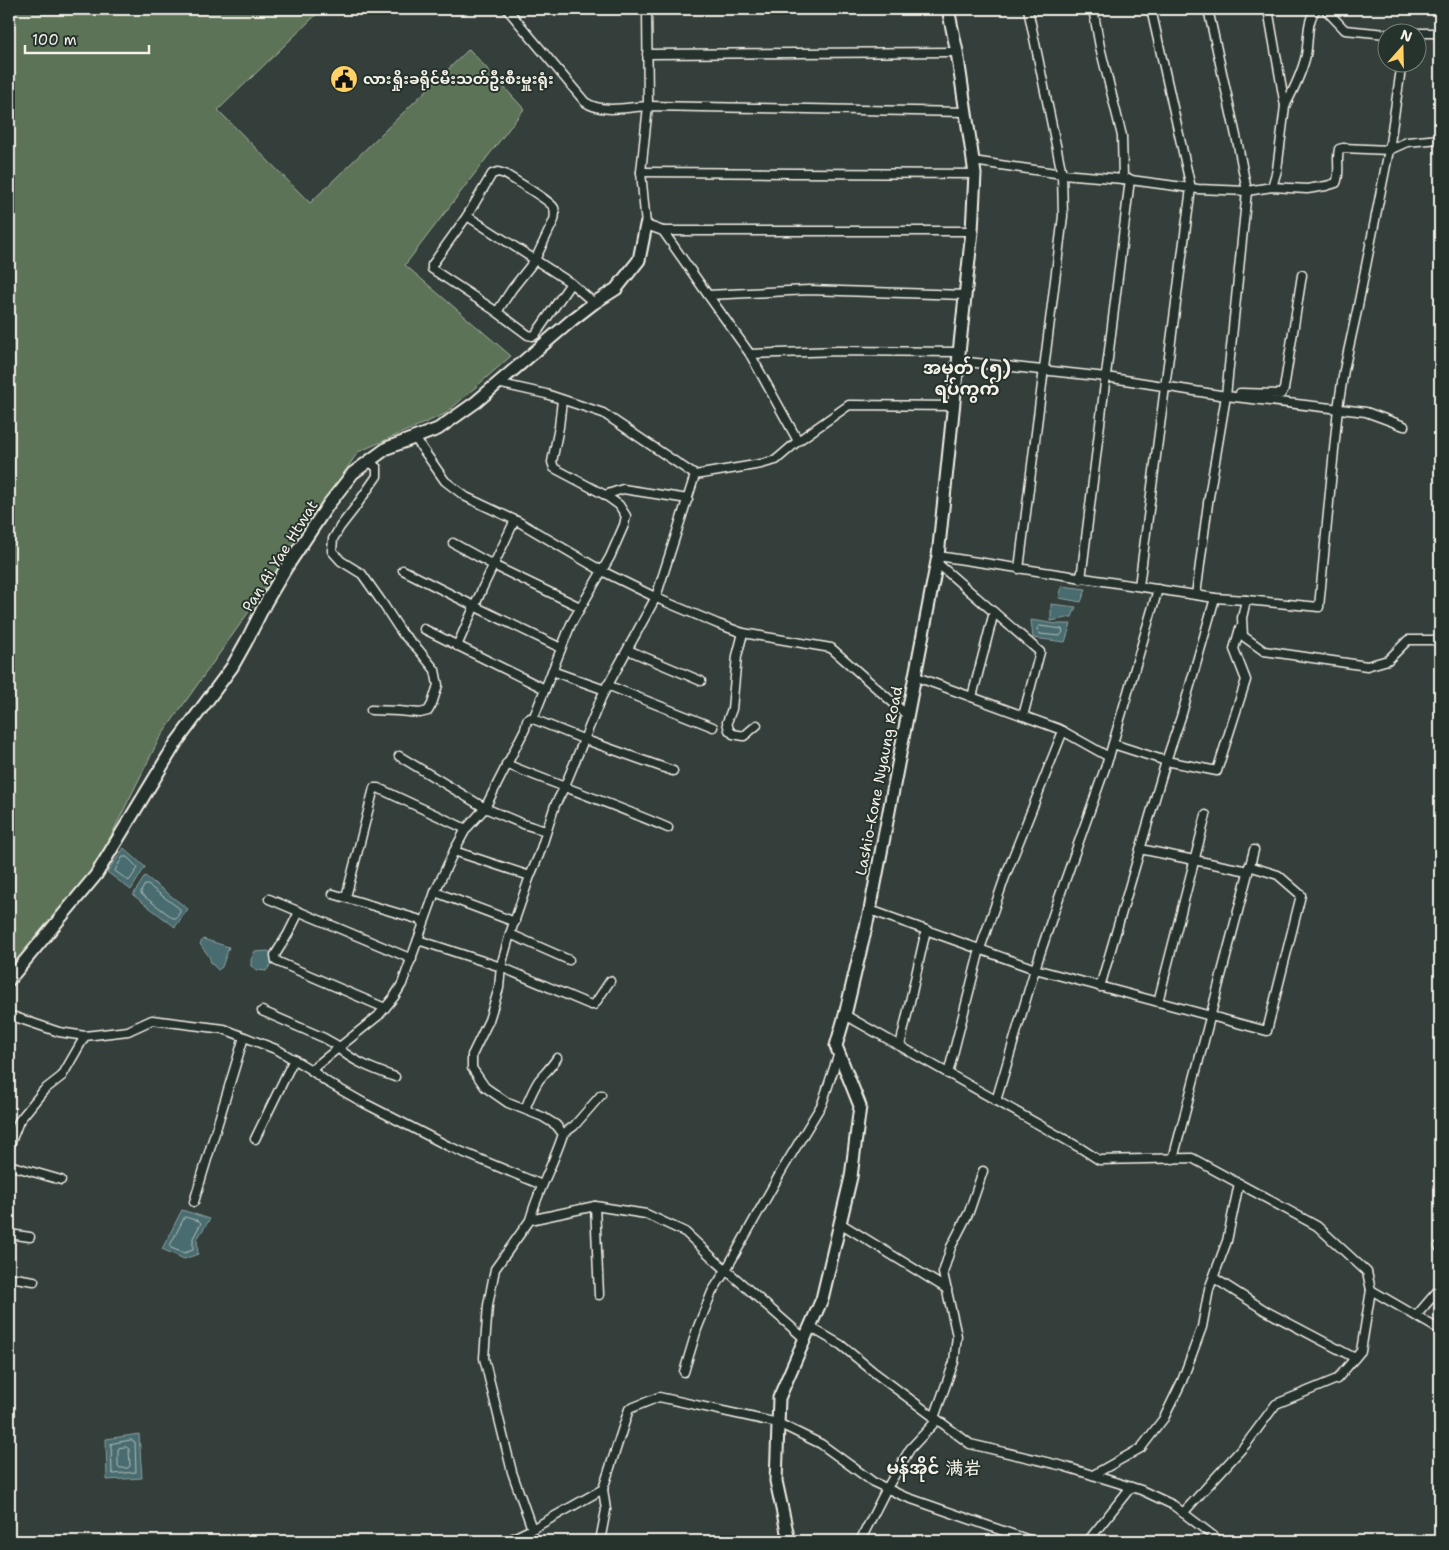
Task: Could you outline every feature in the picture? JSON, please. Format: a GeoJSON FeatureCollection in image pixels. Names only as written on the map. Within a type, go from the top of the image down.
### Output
{"type":"FeatureCollection","features":[{"type":"Feature","properties":{"kind":"main road","name":"Lashio-Kone Nyaung Road"},"geometry":{"type":"LineString","coordinates":[[789,1541],[776,1481],[779,1398],[822,1299],[851,1177],[860,1106],[836,1046],[870,910],[937,559],[966,295],[975,174],[957,52],[948,9]]}},
{"type":"Feature","properties":{"kind":"main road","name":"Pan Ai Yae Htwat"},"geometry":{"type":"LineString","coordinates":[[9,980],[96,875],[176,743],[232,667],[286,568],[328,505],[353,473],[387,448],[438,429],[476,402],[572,320],[616,289],[638,260],[646,225]]}},
{"type":"Feature","properties":{"kind":"street"},"geometry":{"type":"LineString","coordinates":[[507,9],[585,102],[601,109],[648,106],[965,112]]}},
{"type":"Feature","properties":{"kind":"street"},"geometry":{"type":"LineString","coordinates":[[648,9],[648,106],[641,172],[646,225],[663,231],[972,231]]}},
{"type":"Feature","properties":{"kind":"street"},"geometry":{"type":"LineString","coordinates":[[1019,568],[1063,216],[1062,174],[1028,9]]}},
{"type":"Feature","properties":{"kind":"street"},"geometry":{"type":"LineString","coordinates":[[1081,579],[1106,378],[1126,179],[1122,136],[1100,47],[1093,9]]}},
{"type":"Feature","properties":{"kind":"street"},"geometry":{"type":"LineString","coordinates":[[1138,586],[1191,188],[1150,9]]}},
{"type":"Feature","properties":{"kind":"street"},"geometry":{"type":"LineString","coordinates":[[1196,595],[1208,503],[1226,396],[1247,192],[1208,9]]}},
{"type":"Feature","properties":{"kind":"street"},"geometry":{"type":"LineString","coordinates":[[1268,9],[1285,106],[1278,170],[1272,187]]}},
{"type":"Feature","properties":{"kind":"street"},"geometry":{"type":"LineString","coordinates":[[1285,106],[1298,81],[1306,54],[1309,26],[1316,9]]}},
{"type":"Feature","properties":{"kind":"street"},"geometry":{"type":"LineString","coordinates":[[1325,9],[1345,30],[1376,33]]}},
{"type":"Feature","properties":{"kind":"street"},"geometry":{"type":"LineString","coordinates":[[1426,33],[1440,33]]}},
{"type":"Feature","properties":{"kind":"street"},"geometry":{"type":"LineString","coordinates":[[647,54],[957,52]]}},
{"type":"Feature","properties":{"kind":"street"},"geometry":{"type":"LineString","coordinates":[[937,559],[1019,568],[1215,598],[1318,607],[1338,408],[1389,150],[1401,72]]}},
{"type":"Feature","properties":{"kind":"street"},"geometry":{"type":"LineString","coordinates":[[973,161],[1062,174],[1247,192],[1272,187],[1307,189],[1336,183],[1339,170],[1339,149],[1342,148],[1389,150],[1407,142],[1440,139]]}},
{"type":"Feature","properties":{"kind":"street"},"geometry":{"type":"LineString","coordinates":[[497,312],[512,289],[536,260],[555,214],[553,207],[547,201],[505,174],[498,172],[492,174],[467,216],[432,266],[432,269],[532,336],[571,283]]}},
{"type":"Feature","properties":{"kind":"street"},"geometry":{"type":"LineString","coordinates":[[641,172],[975,174]]}},
{"type":"Feature","properties":{"kind":"street"},"geometry":{"type":"LineString","coordinates":[[467,216],[571,283],[594,303]]}},
{"type":"Feature","properties":{"kind":"street"},"geometry":{"type":"LineString","coordinates":[[663,231],[750,354],[798,441]]}},
{"type":"Feature","properties":{"kind":"street"},"geometry":{"type":"LineString","coordinates":[[1226,396],[1243,393],[1281,394],[1284,389],[1302,275]]}},
{"type":"Feature","properties":{"kind":"street"},"geometry":{"type":"LineString","coordinates":[[708,295],[809,290],[966,295]]}},
{"type":"Feature","properties":{"kind":"street"},"geometry":{"type":"LineString","coordinates":[[750,354],[838,351],[958,357],[1043,371],[1165,386],[1226,396],[1366,412],[1404,426]]}},
{"type":"Feature","properties":{"kind":"street"},"geometry":{"type":"LineString","coordinates":[[497,384],[546,394],[603,413],[695,475],[776,460],[798,441],[850,405],[954,406]]}},
{"type":"Feature","properties":{"kind":"street"},"geometry":{"type":"LineString","coordinates":[[533,718],[570,624],[610,557],[626,516],[619,505],[605,495],[554,468],[552,462],[562,400]]}},
{"type":"Feature","properties":{"kind":"street"},"geometry":{"type":"LineString","coordinates":[[414,438],[445,482],[466,497],[515,520],[602,572],[718,624],[743,633],[831,648],[907,715]]}},
{"type":"Feature","properties":{"kind":"street"},"geometry":{"type":"LineString","coordinates":[[369,461],[377,468],[377,476],[340,527],[333,539],[332,551],[341,561],[362,574],[402,634],[436,670],[438,685],[428,711],[420,713],[398,710],[371,710]]}},
{"type":"Feature","properties":{"kind":"street"},"geometry":{"type":"LineString","coordinates":[[563,1134],[556,1125],[543,1117],[508,1102],[485,1087],[472,1068],[472,1055],[489,1020],[499,988],[501,967],[510,934],[555,805],[564,788],[606,687],[656,597],[695,475]]}},
{"type":"Feature","properties":{"kind":"street"},"geometry":{"type":"LineString","coordinates":[[605,495],[623,489],[688,499]]}},
{"type":"Feature","properties":{"kind":"street"},"geometry":{"type":"LineString","coordinates":[[458,646],[474,606],[515,520]]}},
{"type":"Feature","properties":{"kind":"street"},"geometry":{"type":"LineString","coordinates":[[453,543],[580,608]]}},
{"type":"Feature","properties":{"kind":"street"},"geometry":{"type":"LineString","coordinates":[[937,559],[1040,652],[1023,716]]}},
{"type":"Feature","properties":{"kind":"street"},"geometry":{"type":"LineString","coordinates":[[403,570],[561,648]]}},
{"type":"Feature","properties":{"kind":"street"},"geometry":{"type":"LineString","coordinates":[[996,1101],[1054,909],[1109,758],[1158,589]]}},
{"type":"Feature","properties":{"kind":"street"},"geometry":{"type":"LineString","coordinates":[[1100,986],[1215,598]]}},
{"type":"Feature","properties":{"kind":"street"},"geometry":{"type":"LineString","coordinates":[[1113,744],[1166,761],[1217,771],[1246,680],[1234,649],[1246,600]]}},
{"type":"Feature","properties":{"kind":"street"},"geometry":{"type":"LineString","coordinates":[[972,697],[994,612]]}},
{"type":"Feature","properties":{"kind":"street"},"geometry":{"type":"LineString","coordinates":[[1242,618],[1243,636],[1264,651],[1368,666],[1388,660],[1408,640],[1440,642]]}},
{"type":"Feature","properties":{"kind":"street"},"geometry":{"type":"LineString","coordinates":[[424,629],[545,689]]}},
{"type":"Feature","properties":{"kind":"street"},"geometry":{"type":"LineString","coordinates":[[743,633],[737,656],[732,709],[727,722],[729,730],[733,734],[744,736],[757,724]]}},
{"type":"Feature","properties":{"kind":"street"},"geometry":{"type":"LineString","coordinates":[[628,650],[700,681]]}},
{"type":"Feature","properties":{"kind":"street"},"geometry":{"type":"LineString","coordinates":[[552,671],[606,687],[713,727]]}},
{"type":"Feature","properties":{"kind":"street"},"geometry":{"type":"LineString","coordinates":[[914,676],[1063,731],[1109,758]]}},
{"type":"Feature","properties":{"kind":"street"},"geometry":{"type":"LineString","coordinates":[[311,1070],[378,1016],[394,997],[402,984],[435,892],[454,850],[466,830],[485,808],[527,720],[533,718],[584,739],[673,771]]}},
{"type":"Feature","properties":{"kind":"street"},"geometry":{"type":"LineString","coordinates":[[948,1074],[980,949],[1005,877],[1063,731]]}},
{"type":"Feature","properties":{"kind":"street"},"geometry":{"type":"LineString","coordinates":[[399,756],[485,808],[523,824],[546,831]]}},
{"type":"Feature","properties":{"kind":"street"},"geometry":{"type":"LineString","coordinates":[[506,764],[564,788],[628,810],[668,828]]}},
{"type":"Feature","properties":{"kind":"street"},"geometry":{"type":"LineString","coordinates":[[346,897],[374,788],[378,788],[466,830]]}},
{"type":"Feature","properties":{"kind":"street"},"geometry":{"type":"LineString","coordinates":[[1158,1002],[1206,815]]}},
{"type":"Feature","properties":{"kind":"street"},"geometry":{"type":"LineString","coordinates":[[870,910],[1035,969],[1267,1031],[1301,895],[1278,875],[1249,868],[1140,849]]}},
{"type":"Feature","properties":{"kind":"street"},"geometry":{"type":"LineString","coordinates":[[454,850],[530,876]]}},
{"type":"Feature","properties":{"kind":"street"},"geometry":{"type":"LineString","coordinates":[[1173,1159],[1254,850]]}},
{"type":"Feature","properties":{"kind":"street"},"geometry":{"type":"LineString","coordinates":[[435,892],[515,922]]}},
{"type":"Feature","properties":{"kind":"street"},"geometry":{"type":"LineString","coordinates":[[333,894],[424,921]]}},
{"type":"Feature","properties":{"kind":"street"},"geometry":{"type":"LineString","coordinates":[[269,899],[412,959]]}},
{"type":"Feature","properties":{"kind":"street"},"geometry":{"type":"LineString","coordinates":[[299,912],[275,955],[276,961],[385,1008]]}},
{"type":"Feature","properties":{"kind":"street"},"geometry":{"type":"LineString","coordinates":[[900,1046],[926,930]]}},
{"type":"Feature","properties":{"kind":"street"},"geometry":{"type":"LineString","coordinates":[[510,934],[569,960]]}},
{"type":"Feature","properties":{"kind":"street"},"geometry":{"type":"LineString","coordinates":[[418,940],[501,967],[594,1005],[610,981]]}},
{"type":"Feature","properties":{"kind":"street"},"geometry":{"type":"LineString","coordinates":[[262,1011],[324,1038],[339,1047],[349,1058],[379,1072],[396,1077]]}},
{"type":"Feature","properties":{"kind":"street"},"geometry":{"type":"LineString","coordinates":[[9,1015],[59,1032],[85,1036],[128,1031],[152,1020],[224,1029],[278,1050],[364,1104],[448,1146],[542,1185]]}},
{"type":"Feature","properties":{"kind":"street"},"geometry":{"type":"LineString","coordinates":[[845,1015],[1099,1160],[1192,1158],[1318,1226],[1367,1272],[1372,1290],[1361,1351],[1338,1379],[1276,1404],[1247,1443],[1183,1513]]}},
{"type":"Feature","properties":{"kind":"street"},"geometry":{"type":"LineString","coordinates":[[9,1147],[20,1121],[44,1090],[62,1076],[85,1036]]}},
{"type":"Feature","properties":{"kind":"street"},"geometry":{"type":"LineString","coordinates":[[194,1202],[244,1037]]}},
{"type":"Feature","properties":{"kind":"street"},"geometry":{"type":"LineString","coordinates":[[684,1372],[697,1329],[712,1292],[822,1104],[839,1053]]}},
{"type":"Feature","properties":{"kind":"street"},"geometry":{"type":"LineString","coordinates":[[526,1109],[532,1093],[541,1078],[557,1058]]}},
{"type":"Feature","properties":{"kind":"street"},"geometry":{"type":"LineString","coordinates":[[255,1139],[294,1059]]}},
{"type":"Feature","properties":{"kind":"street"},"geometry":{"type":"LineString","coordinates":[[532,1529],[512,1472],[484,1358],[488,1305],[495,1269],[530,1220],[535,1200],[563,1134],[574,1126],[601,1095]]}},
{"type":"Feature","properties":{"kind":"street"},"geometry":{"type":"LineString","coordinates":[[9,1164],[61,1180]]}},
{"type":"Feature","properties":{"kind":"street"},"geometry":{"type":"LineString","coordinates":[[860,1541],[887,1488],[910,1449],[936,1419],[954,1362],[957,1336],[944,1273],[951,1247],[969,1212],[983,1171]]}},
{"type":"Feature","properties":{"kind":"street"},"geometry":{"type":"LineString","coordinates":[[1093,1475],[1141,1448],[1164,1418],[1182,1380],[1202,1328],[1209,1290],[1227,1241],[1238,1184]]}},
{"type":"Feature","properties":{"kind":"street"},"geometry":{"type":"LineString","coordinates":[[595,1206],[599,1295]]}},
{"type":"Feature","properties":{"kind":"street"},"geometry":{"type":"LineString","coordinates":[[530,1220],[595,1206],[646,1214],[685,1232],[805,1339]]}},
{"type":"Feature","properties":{"kind":"street"},"geometry":{"type":"LineString","coordinates":[[840,1223],[947,1289]]}},
{"type":"Feature","properties":{"kind":"street"},"geometry":{"type":"LineString","coordinates":[[9,1234],[30,1237]]}},
{"type":"Feature","properties":{"kind":"street"},"geometry":{"type":"LineString","coordinates":[[9,1277],[34,1281]]}},
{"type":"Feature","properties":{"kind":"street"},"geometry":{"type":"LineString","coordinates":[[1214,1278],[1266,1311],[1355,1358]]}},
{"type":"Feature","properties":{"kind":"street"},"geometry":{"type":"LineString","coordinates":[[1416,1316],[1440,1288]]}},
{"type":"Feature","properties":{"kind":"street"},"geometry":{"type":"LineString","coordinates":[[1372,1290],[1440,1330]]}},
{"type":"Feature","properties":{"kind":"street"},"geometry":{"type":"LineString","coordinates":[[810,1327],[842,1345],[875,1373],[970,1444],[1053,1464],[1141,1490],[1173,1505],[1220,1541]]}},
{"type":"Feature","properties":{"kind":"street"},"geometry":{"type":"LineString","coordinates":[[600,1541],[606,1510],[603,1489],[629,1409],[659,1397],[778,1423],[821,1444],[873,1482],[903,1496],[1032,1541]]}},
{"type":"Feature","properties":{"kind":"street"},"geometry":{"type":"LineString","coordinates":[[1088,1541],[1131,1487]]}},
{"type":"Feature","properties":{"kind":"street"},"geometry":{"type":"LineString","coordinates":[[507,1541],[603,1489]]}},
{"type":"Feature","properties":{"kind":"green space"},"geometry":{"type":"Polygon","coordinates":[[[9,9],[322,9],[218,110],[310,203],[469,49],[524,109],[405,265],[511,356],[445,414],[358,452],[260,596],[159,739],[93,872],[9,974],[9,9]]]}},
{"type":"Feature","properties":{"kind":"water"},"geometry":{"type":"Polygon","coordinates":[[[1062,586],[1086,589],[1081,602],[1059,598],[1062,586]]]}},
{"type":"Feature","properties":{"kind":"water"},"geometry":{"type":"Polygon","coordinates":[[[1051,604],[1076,607],[1072,617],[1051,621],[1051,604]]]}},
{"type":"Feature","properties":{"kind":"water"},"geometry":{"type":"Polygon","coordinates":[[[1031,620],[1071,624],[1065,642],[1033,638],[1031,620]]]}},
{"type":"Feature","properties":{"kind":"water"},"geometry":{"type":"Polygon","coordinates":[[[124,848],[145,867],[131,890],[107,872],[124,848]]]}},
{"type":"Feature","properties":{"kind":"water"},"geometry":{"type":"Polygon","coordinates":[[[145,876],[188,909],[175,927],[133,895],[145,876]]]}},
{"type":"Feature","properties":{"kind":"water"},"geometry":{"type":"Polygon","coordinates":[[[203,939],[229,947],[222,967],[218,970],[211,963],[200,944],[203,939]]]}},
{"type":"Feature","properties":{"kind":"water"},"geometry":{"type":"Polygon","coordinates":[[[268,951],[274,954],[272,963],[266,971],[257,970],[251,966],[254,952],[268,951]]]}},
{"type":"Feature","properties":{"kind":"water"},"geometry":{"type":"Polygon","coordinates":[[[182,1210],[210,1219],[197,1239],[198,1254],[184,1259],[162,1249],[182,1210]]]}},
{"type":"Feature","properties":{"kind":"water"},"geometry":{"type":"Polygon","coordinates":[[[139,1434],[142,1478],[107,1480],[106,1439],[139,1434]]]}},
{"type":"Feature","properties":{"kind":"place","name":"လားရှိုးခရိုင်မီးသတ်ဦးစီးမှူးရုံး"},"geometry":{"type":"Point","coordinates":[344,79]}},
{"type":"Feature","properties":{"kind":"district","name":"အမှတ် (၅) ရပ်ကွက်"},"geometry":{"type":"Point","coordinates":[967,378]}},
{"type":"Feature","properties":{"kind":"district","name":"မန်အိုင် 满岩"},"geometry":{"type":"Point","coordinates":[934,1468]}}]}
